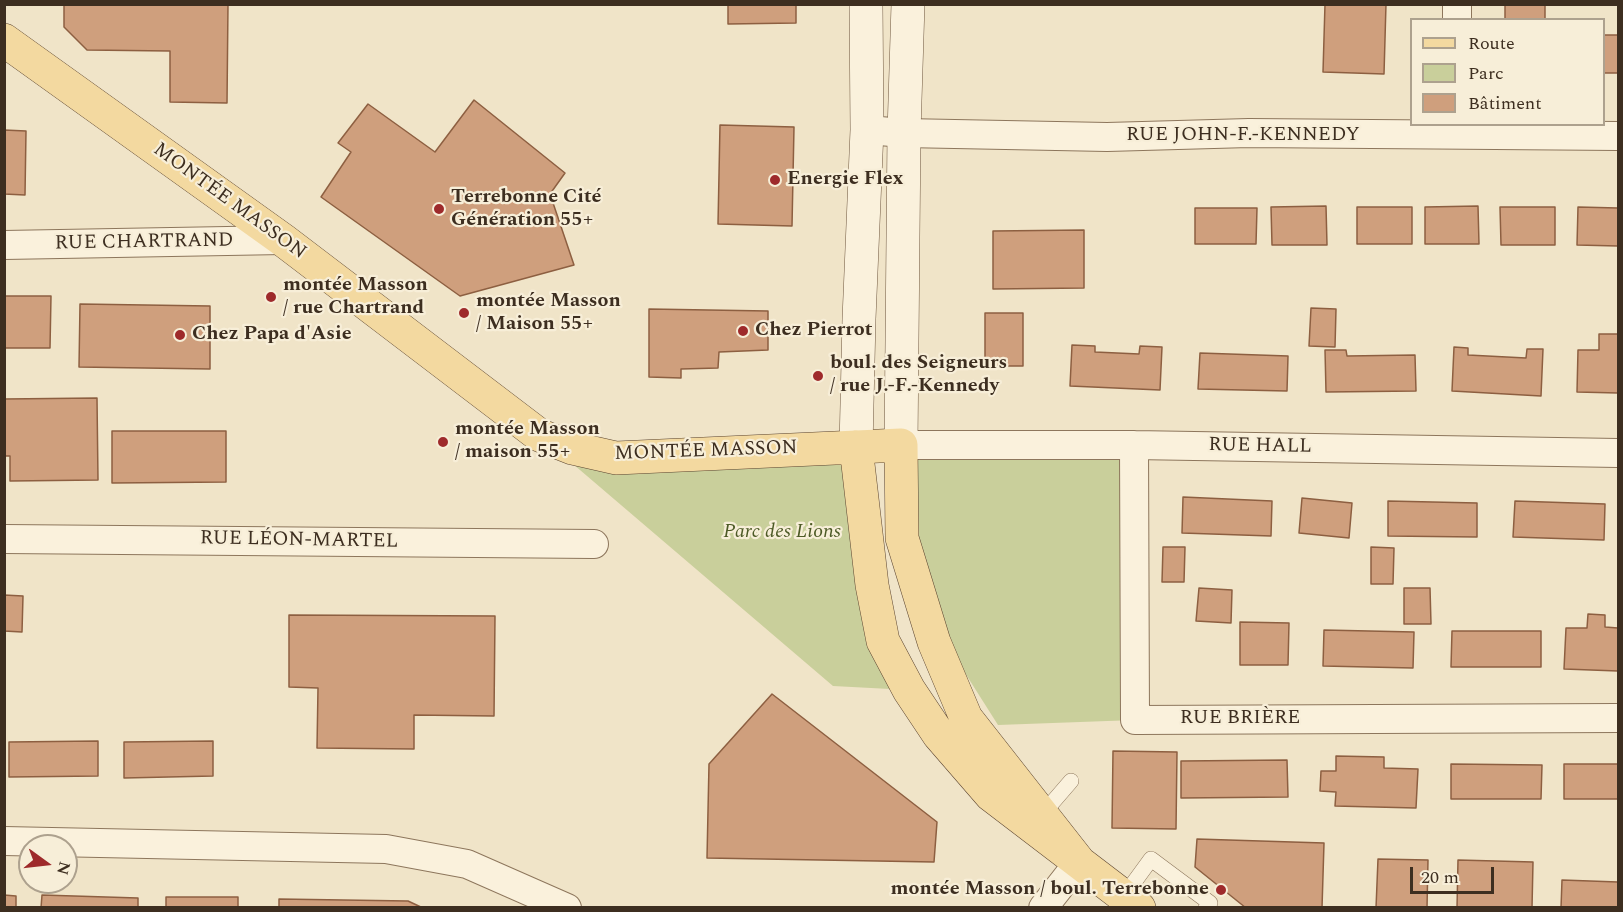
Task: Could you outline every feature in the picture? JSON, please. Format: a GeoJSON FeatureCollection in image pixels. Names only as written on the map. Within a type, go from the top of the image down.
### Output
{"type":"FeatureCollection","features":[{"type":"Feature","properties":{"kind":"main road"},"geometry":{"type":"LineString","coordinates":[[866,4],[867,130],[856,447],[872,585],[883,640],[909,690],[939,735],[992,795],[1036,821]]}},
{"type":"Feature","properties":{"kind":"main road"},"geometry":{"type":"LineString","coordinates":[[908,4],[904,134],[902,538],[934,642],[966,718],[1036,821],[1125,904]]}},
{"type":"Feature","properties":{"kind":"main road","name":"MONTÉE MASSON"},"geometry":{"type":"LineString","coordinates":[[4,40],[283,240],[539,435],[572,448],[616,458],[902,445]]}},
{"type":"Feature","properties":{"kind":"street","name":"RUE JOHN-F.-KENNEDY"},"geometry":{"type":"LineString","coordinates":[[867,130],[904,134],[1107,137],[1456,130],[1618,136]]}},
{"type":"Feature","properties":{"kind":"street","name":"RUE CHARTRAND"},"geometry":{"type":"LineString","coordinates":[[4,245],[283,240]]}},
{"type":"Feature","properties":{"kind":"street","name":"RUE HALL"},"geometry":{"type":"LineString","coordinates":[[902,445],[1134,445],[1618,453]]}},
{"type":"Feature","properties":{"kind":"street","name":"RUE BRIÈRE"},"geometry":{"type":"LineString","coordinates":[[1134,445],[1135,720],[1618,718]]}},
{"type":"Feature","properties":{"kind":"street","name":"RUE LÉON-MARTEL"},"geometry":{"type":"LineString","coordinates":[[4,539],[594,544]]}},
{"type":"Feature","properties":{"kind":"street"},"geometry":{"type":"LineString","coordinates":[[4,841],[386,849],[466,864],[567,908]]}},
{"type":"Feature","properties":{"kind":"street"},"geometry":{"type":"LineString","coordinates":[[1043,908],[1079,862]]}},
{"type":"Feature","properties":{"kind":"lane"},"geometry":{"type":"LineString","coordinates":[[1036,821],[1071,782]]}},
{"type":"Feature","properties":{"kind":"lane"},"geometry":{"type":"LineString","coordinates":[[1125,904],[1150,859],[1210,903],[1206,908]]}},
{"type":"Feature","properties":{"kind":"green space","name":"Parc des Lions"},"geometry":{"type":"Polygon","coordinates":[[[539,435],[572,448],[856,447],[909,690],[833,686],[539,435]]]}},
{"type":"Feature","properties":{"kind":"green space"},"geometry":{"type":"Polygon","coordinates":[[[914,453],[1138,456],[1135,720],[998,725],[953,654],[916,542],[914,453]]]}},
{"type":"Feature","properties":{"kind":"building"},"geometry":{"type":"Polygon","coordinates":[[[64,4],[228,4],[227,103],[170,102],[170,51],[87,50],[64,27],[64,4]]]}},
{"type":"Feature","properties":{"kind":"building"},"geometry":{"type":"Polygon","coordinates":[[[728,4],[796,4],[796,23],[728,24],[728,4]]]}},
{"type":"Feature","properties":{"kind":"building"},"geometry":{"type":"Polygon","coordinates":[[[1325,4],[1386,4],[1384,74],[1323,72],[1325,4]]]}},
{"type":"Feature","properties":{"kind":"building"},"geometry":{"type":"Polygon","coordinates":[[[1505,4],[1545,4],[1545,18],[1505,18],[1505,4]]]}},
{"type":"Feature","properties":{"kind":"building"},"geometry":{"type":"Polygon","coordinates":[[[1605,35],[1618,35],[1618,73],[1605,73],[1605,35]]]}},
{"type":"Feature","properties":{"kind":"building"},"geometry":{"type":"Polygon","coordinates":[[[474,100],[565,173],[550,194],[574,265],[460,296],[321,197],[351,152],[338,143],[368,104],[435,152],[474,100]]]}},
{"type":"Feature","properties":{"kind":"building"},"geometry":{"type":"Polygon","coordinates":[[[720,125],[794,127],[792,226],[718,224],[720,125]]]}},
{"type":"Feature","properties":{"kind":"building"},"geometry":{"type":"Polygon","coordinates":[[[4,130],[26,131],[25,195],[4,194],[4,130]]]}},
{"type":"Feature","properties":{"kind":"building"},"geometry":{"type":"Polygon","coordinates":[[[1326,206],[1327,245],[1272,245],[1271,207],[1326,206]]]}},
{"type":"Feature","properties":{"kind":"building"},"geometry":{"type":"Polygon","coordinates":[[[1478,206],[1479,244],[1425,244],[1425,207],[1478,206]]]}},
{"type":"Feature","properties":{"kind":"building"},"geometry":{"type":"Polygon","coordinates":[[[1357,207],[1412,207],[1412,244],[1357,244],[1357,207]]]}},
{"type":"Feature","properties":{"kind":"building"},"geometry":{"type":"Polygon","coordinates":[[[1500,207],[1555,207],[1555,245],[1501,245],[1500,207]]]}},
{"type":"Feature","properties":{"kind":"building"},"geometry":{"type":"Polygon","coordinates":[[[1578,207],[1618,208],[1618,246],[1577,245],[1578,207]]]}},
{"type":"Feature","properties":{"kind":"building"},"geometry":{"type":"Polygon","coordinates":[[[1195,208],[1257,208],[1256,244],[1195,244],[1195,208]]]}},
{"type":"Feature","properties":{"kind":"building"},"geometry":{"type":"Polygon","coordinates":[[[1084,230],[1084,288],[993,289],[993,231],[1084,230]]]}},
{"type":"Feature","properties":{"kind":"building"},"geometry":{"type":"Polygon","coordinates":[[[4,296],[51,296],[50,348],[4,348],[4,296]]]}},
{"type":"Feature","properties":{"kind":"building"},"geometry":{"type":"Polygon","coordinates":[[[80,304],[210,306],[210,369],[79,367],[80,304]]]}},
{"type":"Feature","properties":{"kind":"building"},"geometry":{"type":"Polygon","coordinates":[[[1311,308],[1336,309],[1335,347],[1309,346],[1311,308]]]}},
{"type":"Feature","properties":{"kind":"building"},"geometry":{"type":"Polygon","coordinates":[[[649,309],[768,311],[768,350],[719,352],[718,368],[681,369],[681,378],[649,377],[649,309]]]}},
{"type":"Feature","properties":{"kind":"building"},"geometry":{"type":"Polygon","coordinates":[[[985,313],[1023,313],[1023,366],[985,366],[985,313]]]}},
{"type":"Feature","properties":{"kind":"building"},"geometry":{"type":"Polygon","coordinates":[[[1599,334],[1618,334],[1618,393],[1577,392],[1578,350],[1599,350],[1599,334]]]}},
{"type":"Feature","properties":{"kind":"building"},"geometry":{"type":"Polygon","coordinates":[[[1072,345],[1095,346],[1095,352],[1139,354],[1140,346],[1162,347],[1160,390],[1070,386],[1072,345]]]}},
{"type":"Feature","properties":{"kind":"building"},"geometry":{"type":"Polygon","coordinates":[[[1454,347],[1468,348],[1468,355],[1526,358],[1527,349],[1543,349],[1541,396],[1452,391],[1454,347]]]}},
{"type":"Feature","properties":{"kind":"building"},"geometry":{"type":"Polygon","coordinates":[[[1325,350],[1346,350],[1347,356],[1415,355],[1416,391],[1326,392],[1325,350]]]}},
{"type":"Feature","properties":{"kind":"building"},"geometry":{"type":"Polygon","coordinates":[[[1200,353],[1288,356],[1287,391],[1198,389],[1200,353]]]}},
{"type":"Feature","properties":{"kind":"building"},"geometry":{"type":"Polygon","coordinates":[[[97,398],[98,480],[10,481],[10,456],[4,456],[4,399],[97,398]]]}},
{"type":"Feature","properties":{"kind":"building"},"geometry":{"type":"Polygon","coordinates":[[[112,431],[226,431],[226,482],[112,483],[112,431]]]}},
{"type":"Feature","properties":{"kind":"building"},"geometry":{"type":"Polygon","coordinates":[[[1183,497],[1272,501],[1271,536],[1182,533],[1183,497]]]}},
{"type":"Feature","properties":{"kind":"building"},"geometry":{"type":"Polygon","coordinates":[[[1302,498],[1352,503],[1349,538],[1299,533],[1302,498]]]}},
{"type":"Feature","properties":{"kind":"building"},"geometry":{"type":"Polygon","coordinates":[[[1388,501],[1477,503],[1477,537],[1388,536],[1388,501]]]}},
{"type":"Feature","properties":{"kind":"building"},"geometry":{"type":"Polygon","coordinates":[[[1515,501],[1605,504],[1604,540],[1513,537],[1515,501]]]}},
{"type":"Feature","properties":{"kind":"building"},"geometry":{"type":"Polygon","coordinates":[[[1163,547],[1185,547],[1184,582],[1162,582],[1163,547]]]}},
{"type":"Feature","properties":{"kind":"building"},"geometry":{"type":"Polygon","coordinates":[[[1371,547],[1394,548],[1393,584],[1371,584],[1371,547]]]}},
{"type":"Feature","properties":{"kind":"building"},"geometry":{"type":"Polygon","coordinates":[[[1199,588],[1232,590],[1231,623],[1196,621],[1199,588]]]}},
{"type":"Feature","properties":{"kind":"building"},"geometry":{"type":"Polygon","coordinates":[[[1404,588],[1430,588],[1431,624],[1404,624],[1404,588]]]}},
{"type":"Feature","properties":{"kind":"building"},"geometry":{"type":"Polygon","coordinates":[[[4,595],[23,596],[22,632],[4,631],[4,595]]]}},
{"type":"Feature","properties":{"kind":"building"},"geometry":{"type":"Polygon","coordinates":[[[1588,614],[1605,615],[1605,627],[1618,628],[1618,671],[1564,669],[1566,628],[1587,628],[1588,614]]]}},
{"type":"Feature","properties":{"kind":"building"},"geometry":{"type":"Polygon","coordinates":[[[289,615],[495,616],[494,716],[414,715],[414,749],[317,748],[318,688],[289,687],[289,615]]]}},
{"type":"Feature","properties":{"kind":"building"},"geometry":{"type":"Polygon","coordinates":[[[1240,622],[1289,623],[1288,665],[1240,665],[1240,622]]]}},
{"type":"Feature","properties":{"kind":"building"},"geometry":{"type":"Polygon","coordinates":[[[1324,630],[1414,632],[1413,668],[1323,666],[1324,630]]]}},
{"type":"Feature","properties":{"kind":"building"},"geometry":{"type":"Polygon","coordinates":[[[1452,631],[1541,631],[1541,667],[1451,667],[1452,631]]]}},
{"type":"Feature","properties":{"kind":"building"},"geometry":{"type":"Polygon","coordinates":[[[772,694],[937,822],[934,862],[707,858],[709,764],[772,694]]]}},
{"type":"Feature","properties":{"kind":"building"},"geometry":{"type":"Polygon","coordinates":[[[98,741],[98,776],[9,777],[9,742],[98,741]]]}},
{"type":"Feature","properties":{"kind":"building"},"geometry":{"type":"Polygon","coordinates":[[[213,741],[213,776],[124,778],[124,742],[213,741]]]}},
{"type":"Feature","properties":{"kind":"building"},"geometry":{"type":"Polygon","coordinates":[[[1113,751],[1177,752],[1176,829],[1112,828],[1113,751]]]}},
{"type":"Feature","properties":{"kind":"building"},"geometry":{"type":"Polygon","coordinates":[[[1336,756],[1384,757],[1384,768],[1418,769],[1416,808],[1335,806],[1336,792],[1320,791],[1321,771],[1336,771],[1336,756]]]}},
{"type":"Feature","properties":{"kind":"building"},"geometry":{"type":"Polygon","coordinates":[[[1287,760],[1288,797],[1181,798],[1181,761],[1287,760]]]}},
{"type":"Feature","properties":{"kind":"building"},"geometry":{"type":"Polygon","coordinates":[[[1451,764],[1542,765],[1541,799],[1451,799],[1451,764]]]}},
{"type":"Feature","properties":{"kind":"building"},"geometry":{"type":"Polygon","coordinates":[[[1564,764],[1618,764],[1618,799],[1564,799],[1564,764]]]}},
{"type":"Feature","properties":{"kind":"building"},"geometry":{"type":"Polygon","coordinates":[[[1197,839],[1324,843],[1322,908],[1246,908],[1195,867],[1197,839]]]}},
{"type":"Feature","properties":{"kind":"building"},"geometry":{"type":"Polygon","coordinates":[[[1378,859],[1428,860],[1427,908],[1376,908],[1378,859]]]}},
{"type":"Feature","properties":{"kind":"building"},"geometry":{"type":"Polygon","coordinates":[[[1458,860],[1533,862],[1532,908],[1457,908],[1458,860]]]}},
{"type":"Feature","properties":{"kind":"building"},"geometry":{"type":"Polygon","coordinates":[[[1562,880],[1618,882],[1618,908],[1561,908],[1562,880]]]}},
{"type":"Feature","properties":{"kind":"building"},"geometry":{"type":"Polygon","coordinates":[[[4,895],[16,896],[16,908],[4,908],[4,895]]]}},
{"type":"Feature","properties":{"kind":"building"},"geometry":{"type":"Polygon","coordinates":[[[42,895],[138,898],[138,908],[41,908],[42,895]]]}},
{"type":"Feature","properties":{"kind":"building"},"geometry":{"type":"Polygon","coordinates":[[[166,897],[238,897],[238,908],[166,908],[166,897]]]}},
{"type":"Feature","properties":{"kind":"building"},"geometry":{"type":"Polygon","coordinates":[[[279,899],[408,901],[423,908],[279,908],[279,899]]]}},
{"type":"Feature","properties":{"kind":"place","name":"Energie Flex"},"geometry":{"type":"Point","coordinates":[775,180]}},
{"type":"Feature","properties":{"kind":"place","name":"Terrebonne Cité Génération 55+"},"geometry":{"type":"Point","coordinates":[439,209]}},
{"type":"Feature","properties":{"kind":"place","name":"montée Masson / rue Chartrand"},"geometry":{"type":"Point","coordinates":[271,297]}},
{"type":"Feature","properties":{"kind":"place","name":"montée Masson / Maison 55+"},"geometry":{"type":"Point","coordinates":[464,313]}},
{"type":"Feature","properties":{"kind":"place","name":"Chez Pierrot"},"geometry":{"type":"Point","coordinates":[743,331]}},
{"type":"Feature","properties":{"kind":"place","name":"Chez Papa d'Asie"},"geometry":{"type":"Point","coordinates":[180,335]}},
{"type":"Feature","properties":{"kind":"place","name":"boul. des Seigneurs / rue J.-F.-Kennedy"},"geometry":{"type":"Point","coordinates":[818,376]}},
{"type":"Feature","properties":{"kind":"place","name":"montée Masson / maison 55+"},"geometry":{"type":"Point","coordinates":[443,442]}},
{"type":"Feature","properties":{"kind":"place","name":"montée Masson / boul. Terrebonne"},"geometry":{"type":"Point","coordinates":[1221,890]}}]}
